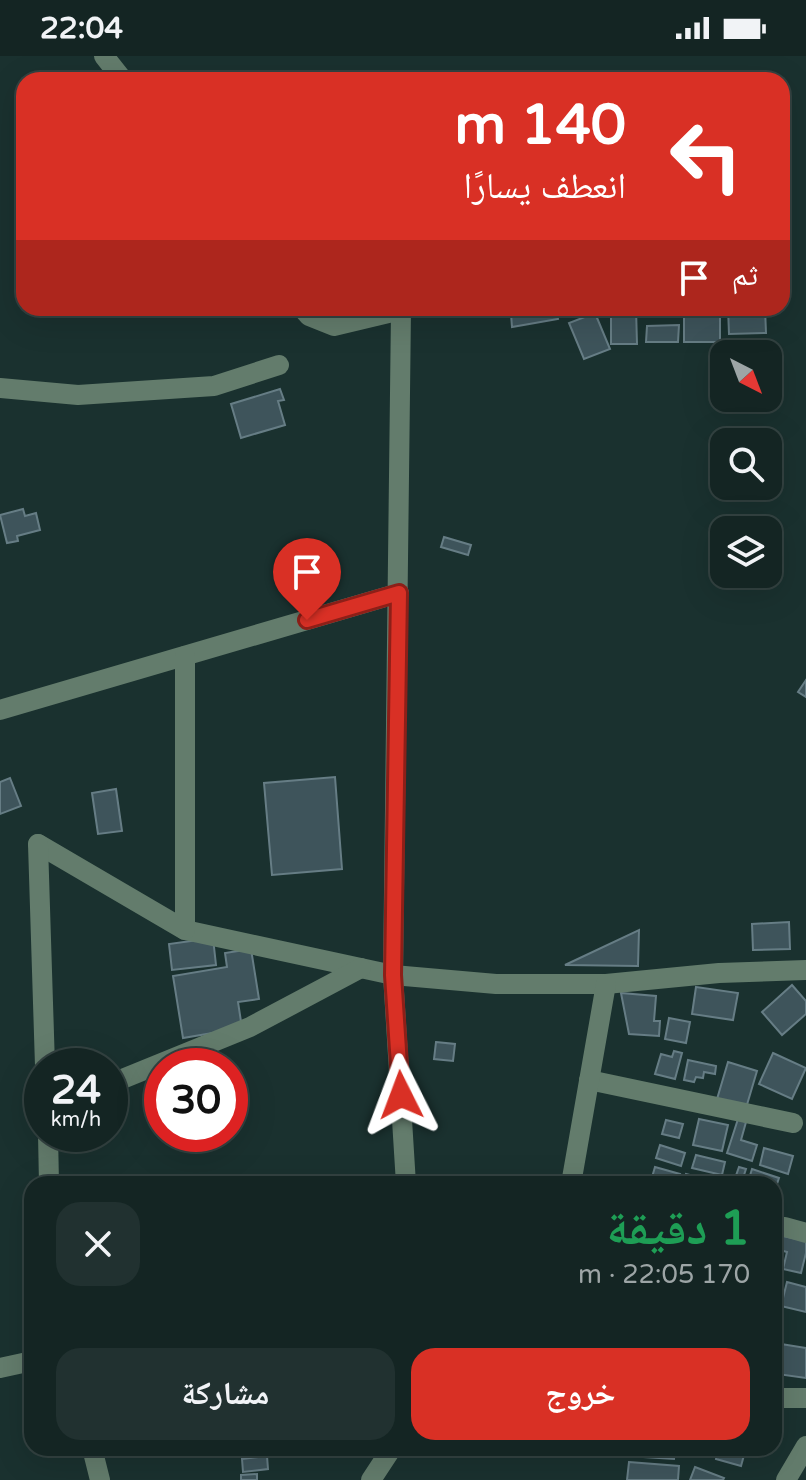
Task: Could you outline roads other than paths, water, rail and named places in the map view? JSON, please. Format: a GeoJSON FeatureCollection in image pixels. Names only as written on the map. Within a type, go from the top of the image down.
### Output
{"type":"FeatureCollection","features":[{"type":"Feature","properties":{"kind":"street"},"geometry":{"type":"LineString","coordinates":[[104,56],[117,72]]}},
{"type":"Feature","properties":{"kind":"street"},"geometry":{"type":"LineString","coordinates":[[309,316],[334,326],[376,316]]}},
{"type":"Feature","properties":{"kind":"street"},"geometry":{"type":"LineString","coordinates":[[401,316],[393,975],[406,1176]]}},
{"type":"Feature","properties":{"kind":"street"},"geometry":{"type":"LineString","coordinates":[[0,388],[78,395],[214,386],[279,365]]}},
{"type":"Feature","properties":{"kind":"street"},"geometry":{"type":"LineString","coordinates":[[0,710],[399,593]]}},
{"type":"Feature","properties":{"kind":"street"},"geometry":{"type":"LineString","coordinates":[[185,656],[185,930]]}},
{"type":"Feature","properties":{"kind":"street"},"geometry":{"type":"LineString","coordinates":[[44,1048],[38,844],[185,930],[393,975],[496,984],[606,984],[719,973],[802,975]]}},
{"type":"Feature","properties":{"kind":"street"},"geometry":{"type":"LineString","coordinates":[[128,1077],[250,1027],[361,968]]}},
{"type":"Feature","properties":{"kind":"street"},"geometry":{"type":"LineString","coordinates":[[572,1176],[606,984]]}},
{"type":"Feature","properties":{"kind":"street"},"geometry":{"type":"LineString","coordinates":[[589,1080],[793,1123]]}},
{"type":"Feature","properties":{"kind":"street"},"geometry":{"type":"LineString","coordinates":[[48,1152],[49,1176]]}},
{"type":"Feature","properties":{"kind":"street"},"geometry":{"type":"LineString","coordinates":[[782,1227],[806,1233]]}},
{"type":"Feature","properties":{"kind":"street"},"geometry":{"type":"LineString","coordinates":[[0,1368],[24,1363]]}},
{"type":"Feature","properties":{"kind":"street"},"geometry":{"type":"LineString","coordinates":[[782,1398],[806,1398]]}},
{"type":"Feature","properties":{"kind":"street"},"geometry":{"type":"LineString","coordinates":[[786,1480],[806,1446]]}},
{"type":"Feature","properties":{"kind":"street"},"geometry":{"type":"LineString","coordinates":[[94,1456],[100,1480]]}},
{"type":"Feature","properties":{"kind":"street"},"geometry":{"type":"LineString","coordinates":[[371,1480],[387,1456]]}}]}
